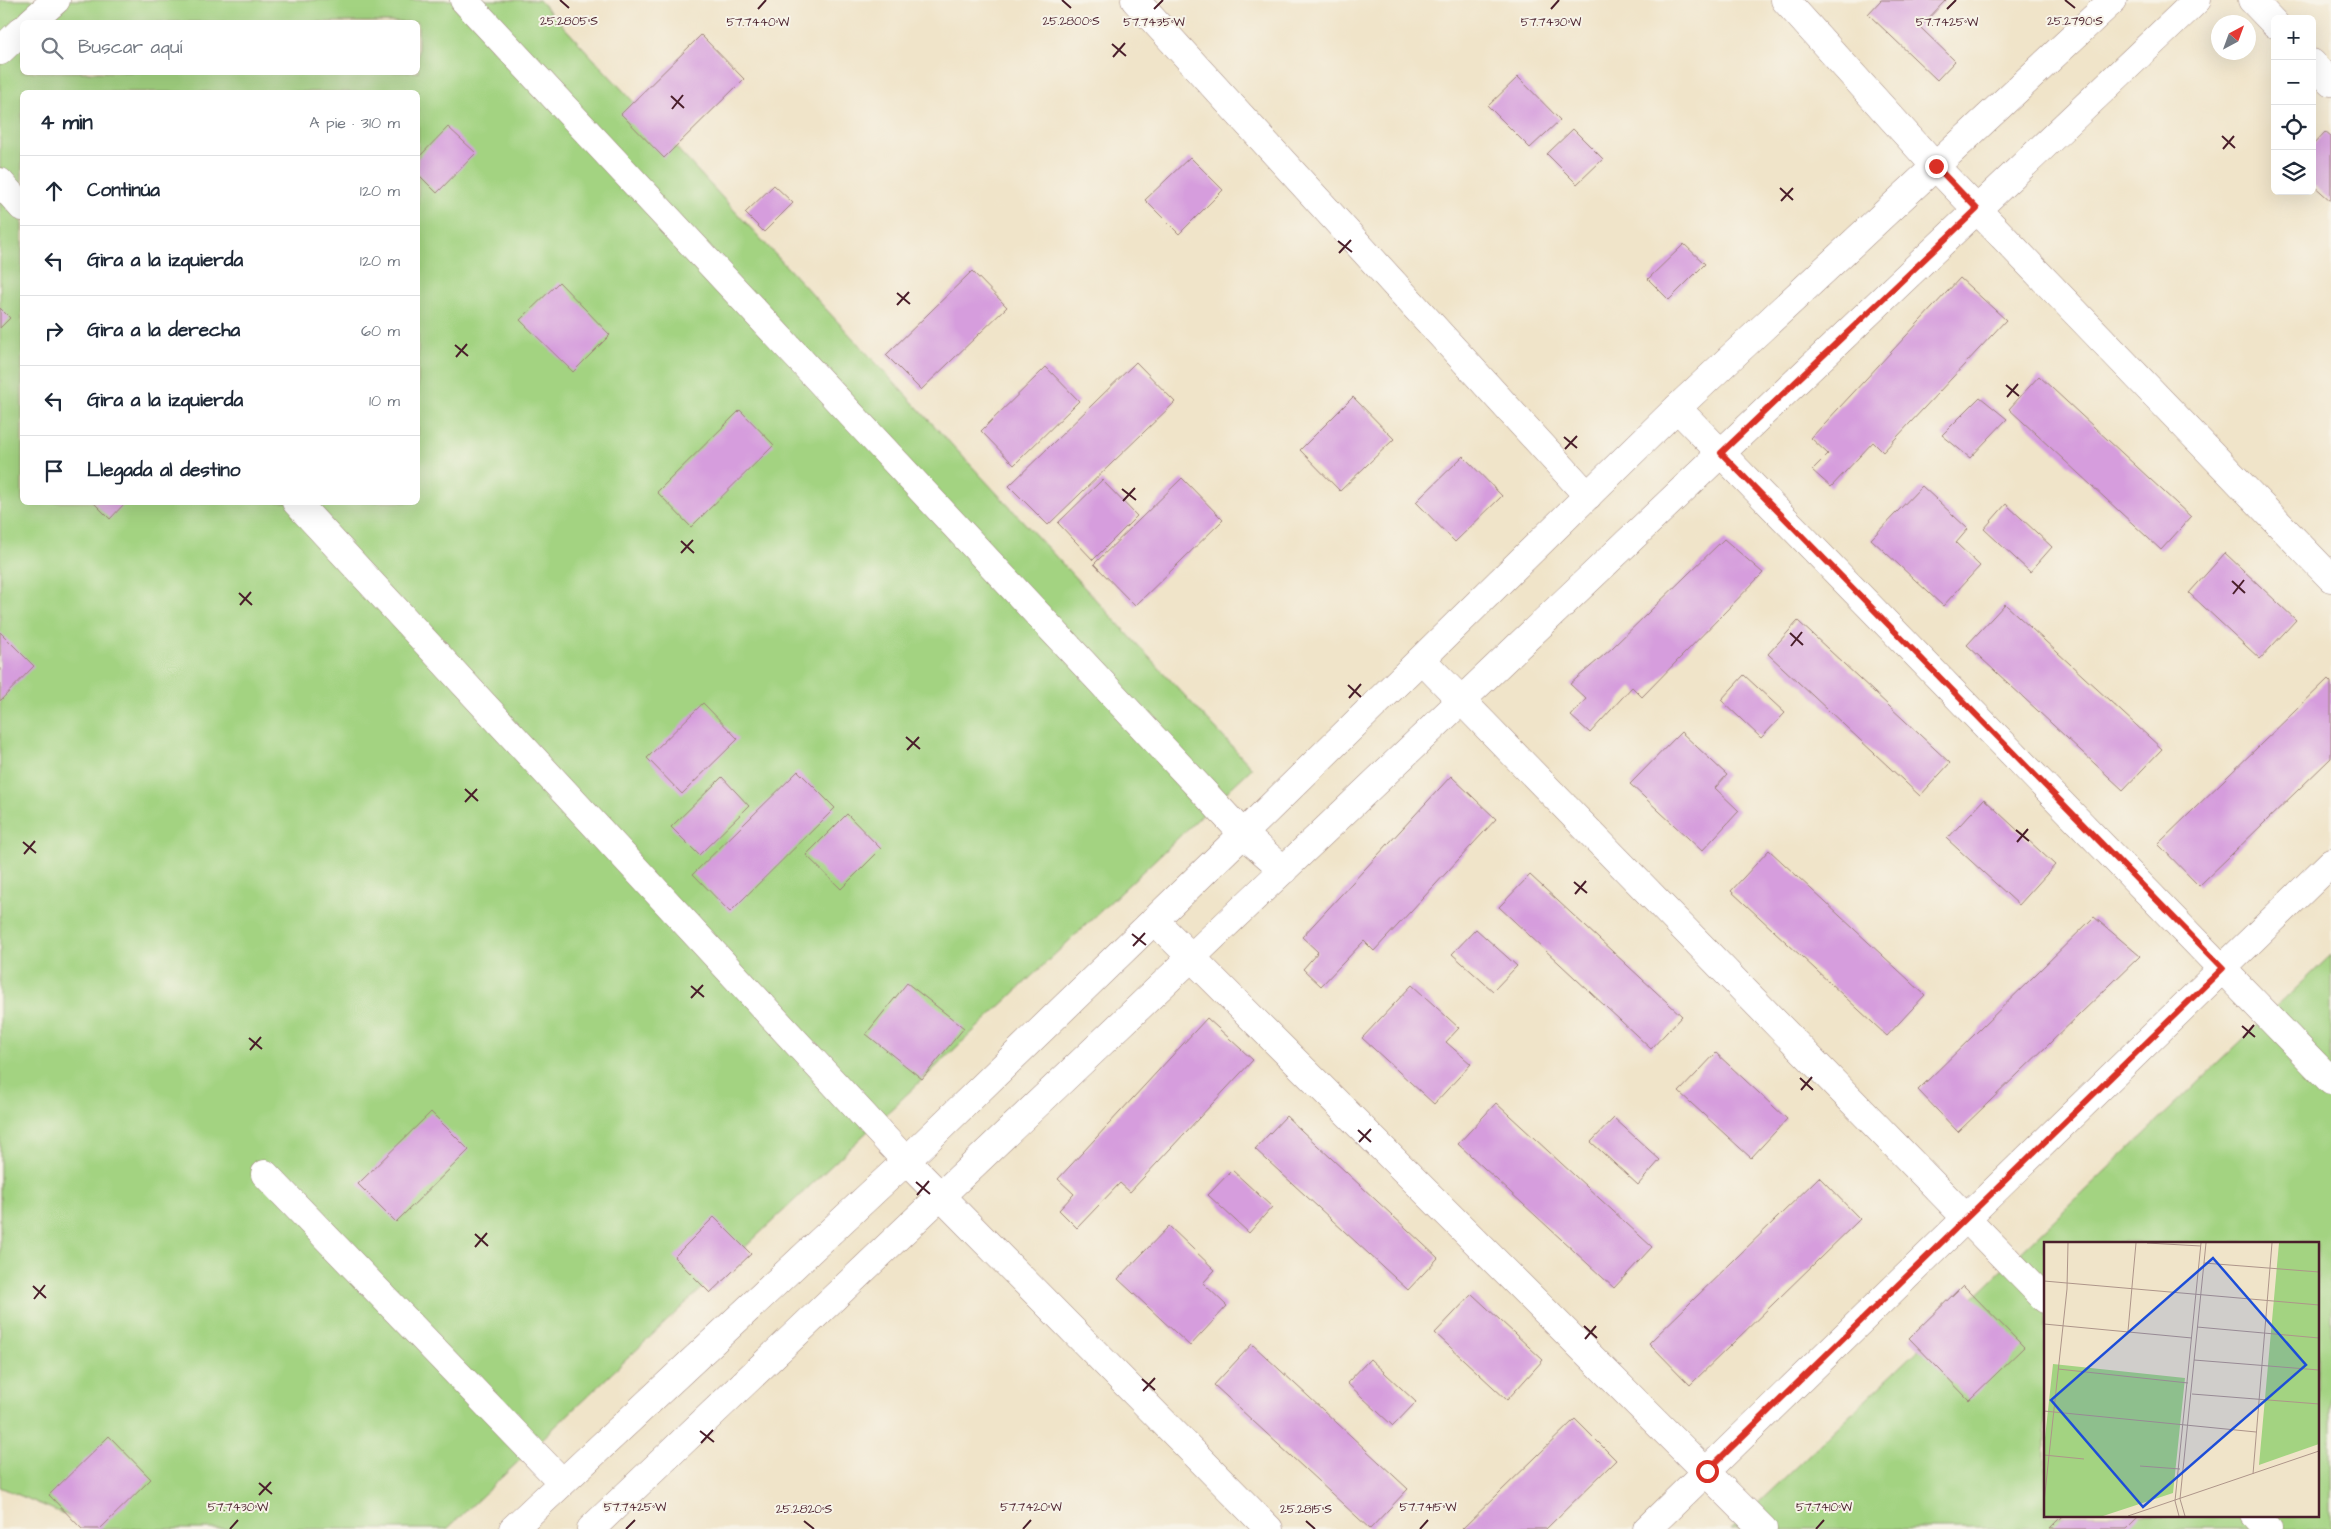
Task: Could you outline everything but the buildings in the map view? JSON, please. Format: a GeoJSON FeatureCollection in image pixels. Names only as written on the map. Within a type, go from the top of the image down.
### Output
{"type":"FeatureCollection","features":[{"type":"Feature","properties":{"kind":"street"},"geometry":{"type":"LineString","coordinates":[[33,20],[56,0]]}},
{"type":"Feature","properties":{"kind":"street"},"geometry":{"type":"LineString","coordinates":[[464,0],[1243,834],[1284,870]]}},
{"type":"Feature","properties":{"kind":"street"},"geometry":{"type":"LineString","coordinates":[[1135,0],[1588,496]]}},
{"type":"Feature","properties":{"kind":"street"},"geometry":{"type":"LineString","coordinates":[[1785,0],[1936,166],[2331,578]]}},
{"type":"Feature","properties":{"kind":"street"},"geometry":{"type":"LineString","coordinates":[[513,1529],[906,1161],[1422,660],[1677,408],[2113,0]]}},
{"type":"Feature","properties":{"kind":"street"},"geometry":{"type":"LineString","coordinates":[[591,1529],[2196,0]]}},
{"type":"Feature","properties":{"kind":"street"},"geometry":{"type":"LineString","coordinates":[[2252,0],[2271,20]]}},
{"type":"Feature","properties":{"kind":"street"},"geometry":{"type":"LineString","coordinates":[[0,51],[20,32]]}},
{"type":"Feature","properties":{"kind":"street"},"geometry":{"type":"LineString","coordinates":[[2316,67],[2331,82]]}},
{"type":"Feature","properties":{"kind":"street"},"geometry":{"type":"LineString","coordinates":[[0,182],[20,205]]}},
{"type":"Feature","properties":{"kind":"street"},"geometry":{"type":"LineString","coordinates":[[1677,408],[2331,1081]]}},
{"type":"Feature","properties":{"kind":"street"},"geometry":{"type":"LineString","coordinates":[[299,505],[906,1161],[1269,1529]]}},
{"type":"Feature","properties":{"kind":"street"},"geometry":{"type":"LineString","coordinates":[[1422,660],[2044,1298]]}},
{"type":"Feature","properties":{"kind":"street"},"geometry":{"type":"LineString","coordinates":[[1647,1529],[2331,863]]}},
{"type":"Feature","properties":{"kind":"street"},"geometry":{"type":"LineString","coordinates":[[1154,920],[1763,1529]]}},
{"type":"Feature","properties":{"kind":"street"},"geometry":{"type":"LineString","coordinates":[[265,1174],[562,1482]]}},
{"type":"Feature","properties":{"kind":"street"},"geometry":{"type":"LineString","coordinates":[[2256,1516],[2268,1529]]}},
{"type":"Feature","properties":{"kind":"green space"},"geometry":{"type":"Polygon","coordinates":[[[0,0],[539,0],[1252,768],[447,1529],[99,1529],[0,1487],[0,0]]]}},
{"type":"Feature","properties":{"kind":"green space"},"geometry":{"type":"Polygon","coordinates":[[[2331,955],[2331,1529],[1731,1529],[2331,955]]]}},
{"type":"Feature","properties":{"kind":"route"},"geometry":{"type":"LineString","coordinates":[[1707,1471],[2223,968],[1721,453],[1977,209],[1936,166]]}}]}
